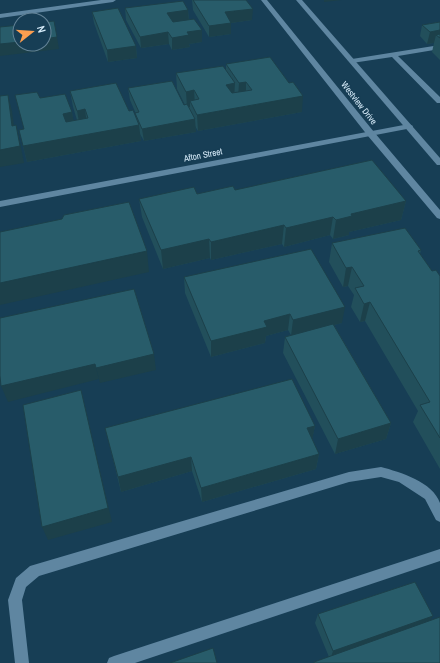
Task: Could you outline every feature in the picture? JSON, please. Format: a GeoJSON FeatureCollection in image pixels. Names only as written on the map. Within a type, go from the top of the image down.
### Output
{"type":"FeatureCollection","features":[{"type":"Feature","properties":{"kind":"main road"},"geometry":{"type":"LineString","coordinates":[[0,16],[113,0]]}},
{"type":"Feature","properties":{"kind":"main road","name":"Westview Drive"},"geometry":{"type":"LineString","coordinates":[[264,0],[371,134],[440,216]]}},
{"type":"Feature","properties":{"kind":"main road"},"geometry":{"type":"LineString","coordinates":[[299,0],[440,163]]}},
{"type":"Feature","properties":{"kind":"main road"},"geometry":{"type":"LineString","coordinates":[[352,61],[440,47]]}},
{"type":"Feature","properties":{"kind":"main road"},"geometry":{"type":"LineString","coordinates":[[393,54],[440,101]]}},
{"type":"Feature","properties":{"kind":"main road","name":"Afton Street"},"geometry":{"type":"LineString","coordinates":[[0,204],[409,126]]}},
{"type":"Feature","properties":{"kind":"main road"},"geometry":{"type":"LineString","coordinates":[[22,663],[14,600],[21,583],[35,571],[349,477],[381,472],[402,478],[429,495],[440,516]]}},
{"type":"Feature","properties":{"kind":"main road"},"geometry":{"type":"LineString","coordinates":[[114,663],[440,555]]}},
{"type":"Feature","properties":{"kind":"building"},"geometry":{"type":"Polygon","coordinates":[[[193,0],[246,0],[253,9],[225,12],[231,23],[209,26],[193,0]]]}},
{"type":"Feature","properties":{"kind":"building"},"geometry":{"type":"Polygon","coordinates":[[[183,1],[188,10],[167,13],[173,22],[194,19],[202,30],[187,32],[189,35],[172,38],[168,32],[140,37],[125,8],[183,1]]]}},
{"type":"Feature","properties":{"kind":"building"},"geometry":{"type":"Polygon","coordinates":[[[118,8],[136,46],[107,50],[92,12],[118,8]]]}},
{"type":"Feature","properties":{"kind":"building"},"geometry":{"type":"Polygon","coordinates":[[[52,21],[54,21],[57,37],[52,38],[52,21]]]}},
{"type":"Feature","properties":{"kind":"building"},"geometry":{"type":"Polygon","coordinates":[[[440,22],[440,30],[430,32],[422,25],[440,22]]]}},
{"type":"Feature","properties":{"kind":"building"},"geometry":{"type":"Polygon","coordinates":[[[12,26],[12,43],[0,44],[0,27],[12,26]]]}},
{"type":"Feature","properties":{"kind":"building"},"geometry":{"type":"Polygon","coordinates":[[[270,57],[289,83],[293,82],[303,96],[197,115],[190,101],[199,99],[194,90],[186,92],[176,73],[223,66],[235,83],[226,85],[232,93],[252,90],[246,82],[239,83],[226,64],[270,57]]]}},
{"type":"Feature","properties":{"kind":"building"},"geometry":{"type":"Polygon","coordinates":[[[172,81],[184,105],[187,104],[195,119],[142,129],[135,113],[139,112],[128,88],[172,81]]]}},
{"type":"Feature","properties":{"kind":"building"},"geometry":{"type":"Polygon","coordinates":[[[116,83],[129,111],[133,110],[139,125],[23,146],[19,130],[24,129],[15,95],[37,92],[40,98],[65,94],[72,112],[63,114],[66,122],[88,118],[85,109],[77,111],[70,91],[116,83]]]}},
{"type":"Feature","properties":{"kind":"building"},"geometry":{"type":"Polygon","coordinates":[[[8,95],[12,126],[16,125],[20,146],[0,150],[0,96],[8,95]]]}},
{"type":"Feature","properties":{"kind":"building"},"geometry":{"type":"Polygon","coordinates":[[[372,160],[406,201],[351,214],[352,216],[336,220],[333,217],[286,228],[284,225],[211,242],[209,239],[161,250],[139,199],[194,187],[197,194],[233,186],[235,190],[372,160]]]}},
{"type":"Feature","properties":{"kind":"building"},"geometry":{"type":"Polygon","coordinates":[[[129,202],[147,251],[0,283],[0,232],[62,219],[64,215],[129,202]]]}},
{"type":"Feature","properties":{"kind":"building"},"geometry":{"type":"Polygon","coordinates":[[[405,228],[421,250],[418,251],[432,271],[436,270],[440,276],[440,438],[420,405],[430,402],[370,302],[364,304],[355,288],[364,286],[352,267],[346,268],[332,243],[405,228]]]}},
{"type":"Feature","properties":{"kind":"building"},"geometry":{"type":"Polygon","coordinates":[[[311,249],[345,307],[293,320],[290,314],[264,321],[267,327],[211,341],[184,277],[311,249]]]}},
{"type":"Feature","properties":{"kind":"building"},"geometry":{"type":"Polygon","coordinates":[[[134,289],[154,354],[96,368],[95,364],[1,386],[0,318],[134,289]]]}},
{"type":"Feature","properties":{"kind":"building"},"geometry":{"type":"Polygon","coordinates":[[[333,324],[391,423],[338,439],[285,337],[333,324]]]}},
{"type":"Feature","properties":{"kind":"building"},"geometry":{"type":"Polygon","coordinates":[[[292,379],[315,426],[307,428],[319,454],[201,488],[191,457],[118,477],[105,428],[292,379]]]}},
{"type":"Feature","properties":{"kind":"building"},"geometry":{"type":"Polygon","coordinates":[[[81,390],[108,508],[42,527],[23,405],[81,390]]]}},
{"type":"Feature","properties":{"kind":"building"},"geometry":{"type":"Polygon","coordinates":[[[415,582],[433,616],[333,651],[318,614],[415,582]]]}},
{"type":"Feature","properties":{"kind":"building"},"geometry":{"type":"Polygon","coordinates":[[[440,617],[440,663],[314,663],[314,662],[440,617]]]}},
{"type":"Feature","properties":{"kind":"building"},"geometry":{"type":"Polygon","coordinates":[[[213,648],[217,663],[170,663],[213,648]]]}}]}
